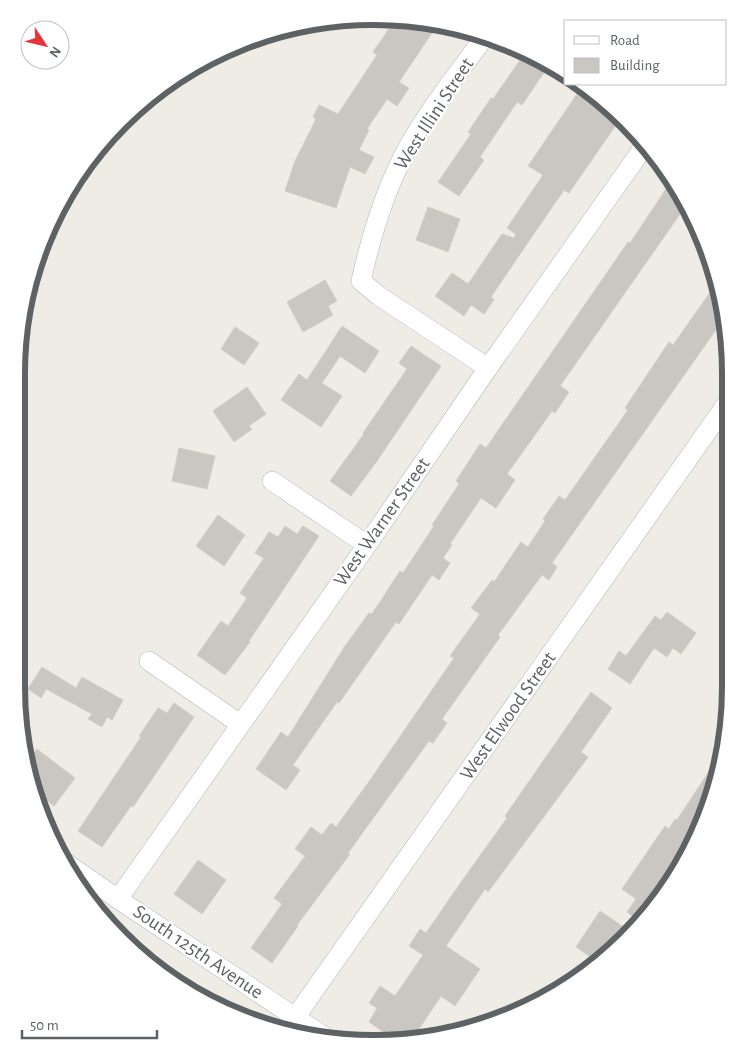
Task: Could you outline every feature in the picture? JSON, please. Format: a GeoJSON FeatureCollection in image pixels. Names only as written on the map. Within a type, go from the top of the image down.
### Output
{"type":"FeatureCollection","features":[{"type":"Feature","properties":{"kind":"street","name":"West Illini Street"},"geometry":{"type":"LineString","coordinates":[[481,42],[416,135],[399,164],[385,196],[361,280],[379,296],[488,368]]}},
{"type":"Feature","properties":{"kind":"street","name":"West Warner Street"},"geometry":{"type":"LineString","coordinates":[[118,899],[641,151]]}},
{"type":"Feature","properties":{"kind":"street","name":"West Elwood Street"},"geometry":{"type":"LineString","coordinates":[[291,1023],[722,411]]}},
{"type":"Feature","properties":{"kind":"street"},"geometry":{"type":"LineString","coordinates":[[272,481],[367,545]]}},
{"type":"Feature","properties":{"kind":"street"},"geometry":{"type":"LineString","coordinates":[[149,661],[240,724]]}},
{"type":"Feature","properties":{"kind":"street","name":"South 125th Avenue"},"geometry":{"type":"LineString","coordinates":[[79,872],[291,1023]]}},
{"type":"Feature","properties":{"kind":"building"},"geometry":{"type":"Polygon","coordinates":[[[391,26],[434,31],[399,82],[409,88],[397,106],[387,99],[367,129],[369,130],[359,150],[374,157],[365,174],[350,167],[336,208],[285,191],[295,161],[316,119],[313,117],[319,105],[338,114],[377,55],[373,52],[391,26]]]}},
{"type":"Feature","properties":{"kind":"building"},"geometry":{"type":"Polygon","coordinates":[[[521,58],[545,71],[522,105],[517,102],[480,157],[484,160],[459,196],[438,182],[471,134],[468,132],[491,98],[493,99],[521,58]]]}},
{"type":"Feature","properties":{"kind":"building"},"geometry":{"type":"Polygon","coordinates":[[[577,94],[606,114],[617,124],[569,193],[564,190],[491,297],[494,300],[484,314],[471,305],[464,316],[435,296],[452,273],[468,284],[502,234],[514,238],[516,234],[507,228],[543,175],[528,166],[577,94]]]}},
{"type":"Feature","properties":{"kind":"building"},"geometry":{"type":"Polygon","coordinates":[[[667,187],[682,211],[560,386],[569,392],[555,413],[552,411],[507,474],[515,480],[496,508],[481,498],[450,544],[452,545],[443,558],[450,563],[439,580],[432,575],[399,624],[396,622],[339,703],[337,702],[293,765],[300,770],[286,790],[256,769],[281,732],[288,737],[345,646],[369,613],[372,614],[400,571],[403,573],[434,526],[432,525],[459,484],[456,481],[480,444],[486,448],[628,242],[630,243],[667,187]]]}},
{"type":"Feature","properties":{"kind":"building"},"geometry":{"type":"Polygon","coordinates":[[[428,207],[460,219],[448,252],[416,240],[428,207]]]}},
{"type":"Feature","properties":{"kind":"building"},"geometry":{"type":"Polygon","coordinates":[[[325,280],[337,301],[328,306],[333,315],[303,332],[287,302],[325,280]]]}},
{"type":"Feature","properties":{"kind":"building"},"geometry":{"type":"Polygon","coordinates":[[[712,290],[719,326],[552,563],[557,567],[549,580],[542,575],[498,635],[500,637],[442,719],[447,723],[433,743],[429,741],[348,853],[350,854],[297,925],[272,963],[251,948],[282,904],[274,898],[305,856],[295,849],[311,827],[322,835],[331,823],[336,827],[454,658],[450,656],[480,614],[471,608],[492,580],[494,582],[521,542],[528,547],[545,521],[543,519],[559,496],[565,500],[628,410],[625,408],[669,342],[673,345],[712,290]]]}},
{"type":"Feature","properties":{"kind":"building"},"geometry":{"type":"Polygon","coordinates":[[[342,326],[379,351],[365,373],[340,356],[322,383],[342,396],[321,427],[281,400],[299,374],[307,380],[342,326]]]}},
{"type":"Feature","properties":{"kind":"building"},"geometry":{"type":"Polygon","coordinates":[[[235,327],[259,343],[244,365],[221,349],[235,327]]]}},
{"type":"Feature","properties":{"kind":"building"},"geometry":{"type":"Polygon","coordinates":[[[411,346],[441,366],[351,496],[330,481],[407,369],[399,363],[411,346]]]}},
{"type":"Feature","properties":{"kind":"building"},"geometry":{"type":"Polygon","coordinates":[[[247,387],[266,414],[249,426],[252,429],[234,442],[213,411],[247,387]]]}},
{"type":"Feature","properties":{"kind":"building"},"geometry":{"type":"Polygon","coordinates":[[[179,448],[215,456],[207,489],[172,481],[179,448]]]}},
{"type":"Feature","properties":{"kind":"building"},"geometry":{"type":"Polygon","coordinates":[[[218,515],[245,535],[224,566],[196,546],[218,515]]]}},
{"type":"Feature","properties":{"kind":"building"},"geometry":{"type":"Polygon","coordinates":[[[285,526],[297,534],[303,526],[319,536],[250,642],[225,675],[197,655],[221,621],[228,626],[247,598],[240,593],[264,558],[255,553],[269,532],[278,537],[285,526]]]}},
{"type":"Feature","properties":{"kind":"building"},"geometry":{"type":"Polygon","coordinates":[[[667,612],[696,633],[681,654],[673,648],[667,657],[654,648],[630,684],[608,669],[619,651],[626,656],[655,616],[661,620],[667,612]]]}},
{"type":"Feature","properties":{"kind":"building"},"geometry":{"type":"Polygon","coordinates":[[[42,667],[76,688],[82,677],[123,700],[112,720],[107,717],[102,727],[88,719],[92,714],[46,689],[41,698],[28,689],[42,667]]]}},
{"type":"Feature","properties":{"kind":"building"},"geometry":{"type":"Polygon","coordinates":[[[591,692],[612,708],[581,752],[588,757],[488,892],[485,889],[446,946],[480,969],[455,1006],[441,996],[417,1032],[387,1034],[369,1022],[377,1008],[369,1003],[380,986],[395,996],[423,955],[409,946],[420,929],[426,933],[507,818],[505,816],[591,692]]]}},
{"type":"Feature","properties":{"kind":"building"},"geometry":{"type":"Polygon","coordinates":[[[174,703],[194,717],[133,807],[131,806],[102,847],[78,831],[141,737],[139,736],[158,708],[167,713],[174,703]]]}},
{"type":"Feature","properties":{"kind":"building"},"geometry":{"type":"Polygon","coordinates":[[[37,749],[75,778],[54,806],[43,797],[32,755],[37,749]]]}},
{"type":"Feature","properties":{"kind":"building"},"geometry":{"type":"Polygon","coordinates":[[[712,766],[704,799],[686,841],[663,880],[634,918],[627,912],[636,899],[622,889],[665,826],[669,829],[675,819],[677,820],[712,766]]]}},
{"type":"Feature","properties":{"kind":"building"},"geometry":{"type":"Polygon","coordinates":[[[198,860],[226,880],[202,914],[174,894],[198,860]]]}},
{"type":"Feature","properties":{"kind":"building"},"geometry":{"type":"Polygon","coordinates":[[[600,911],[625,928],[592,958],[576,947],[600,911]]]}}]}
